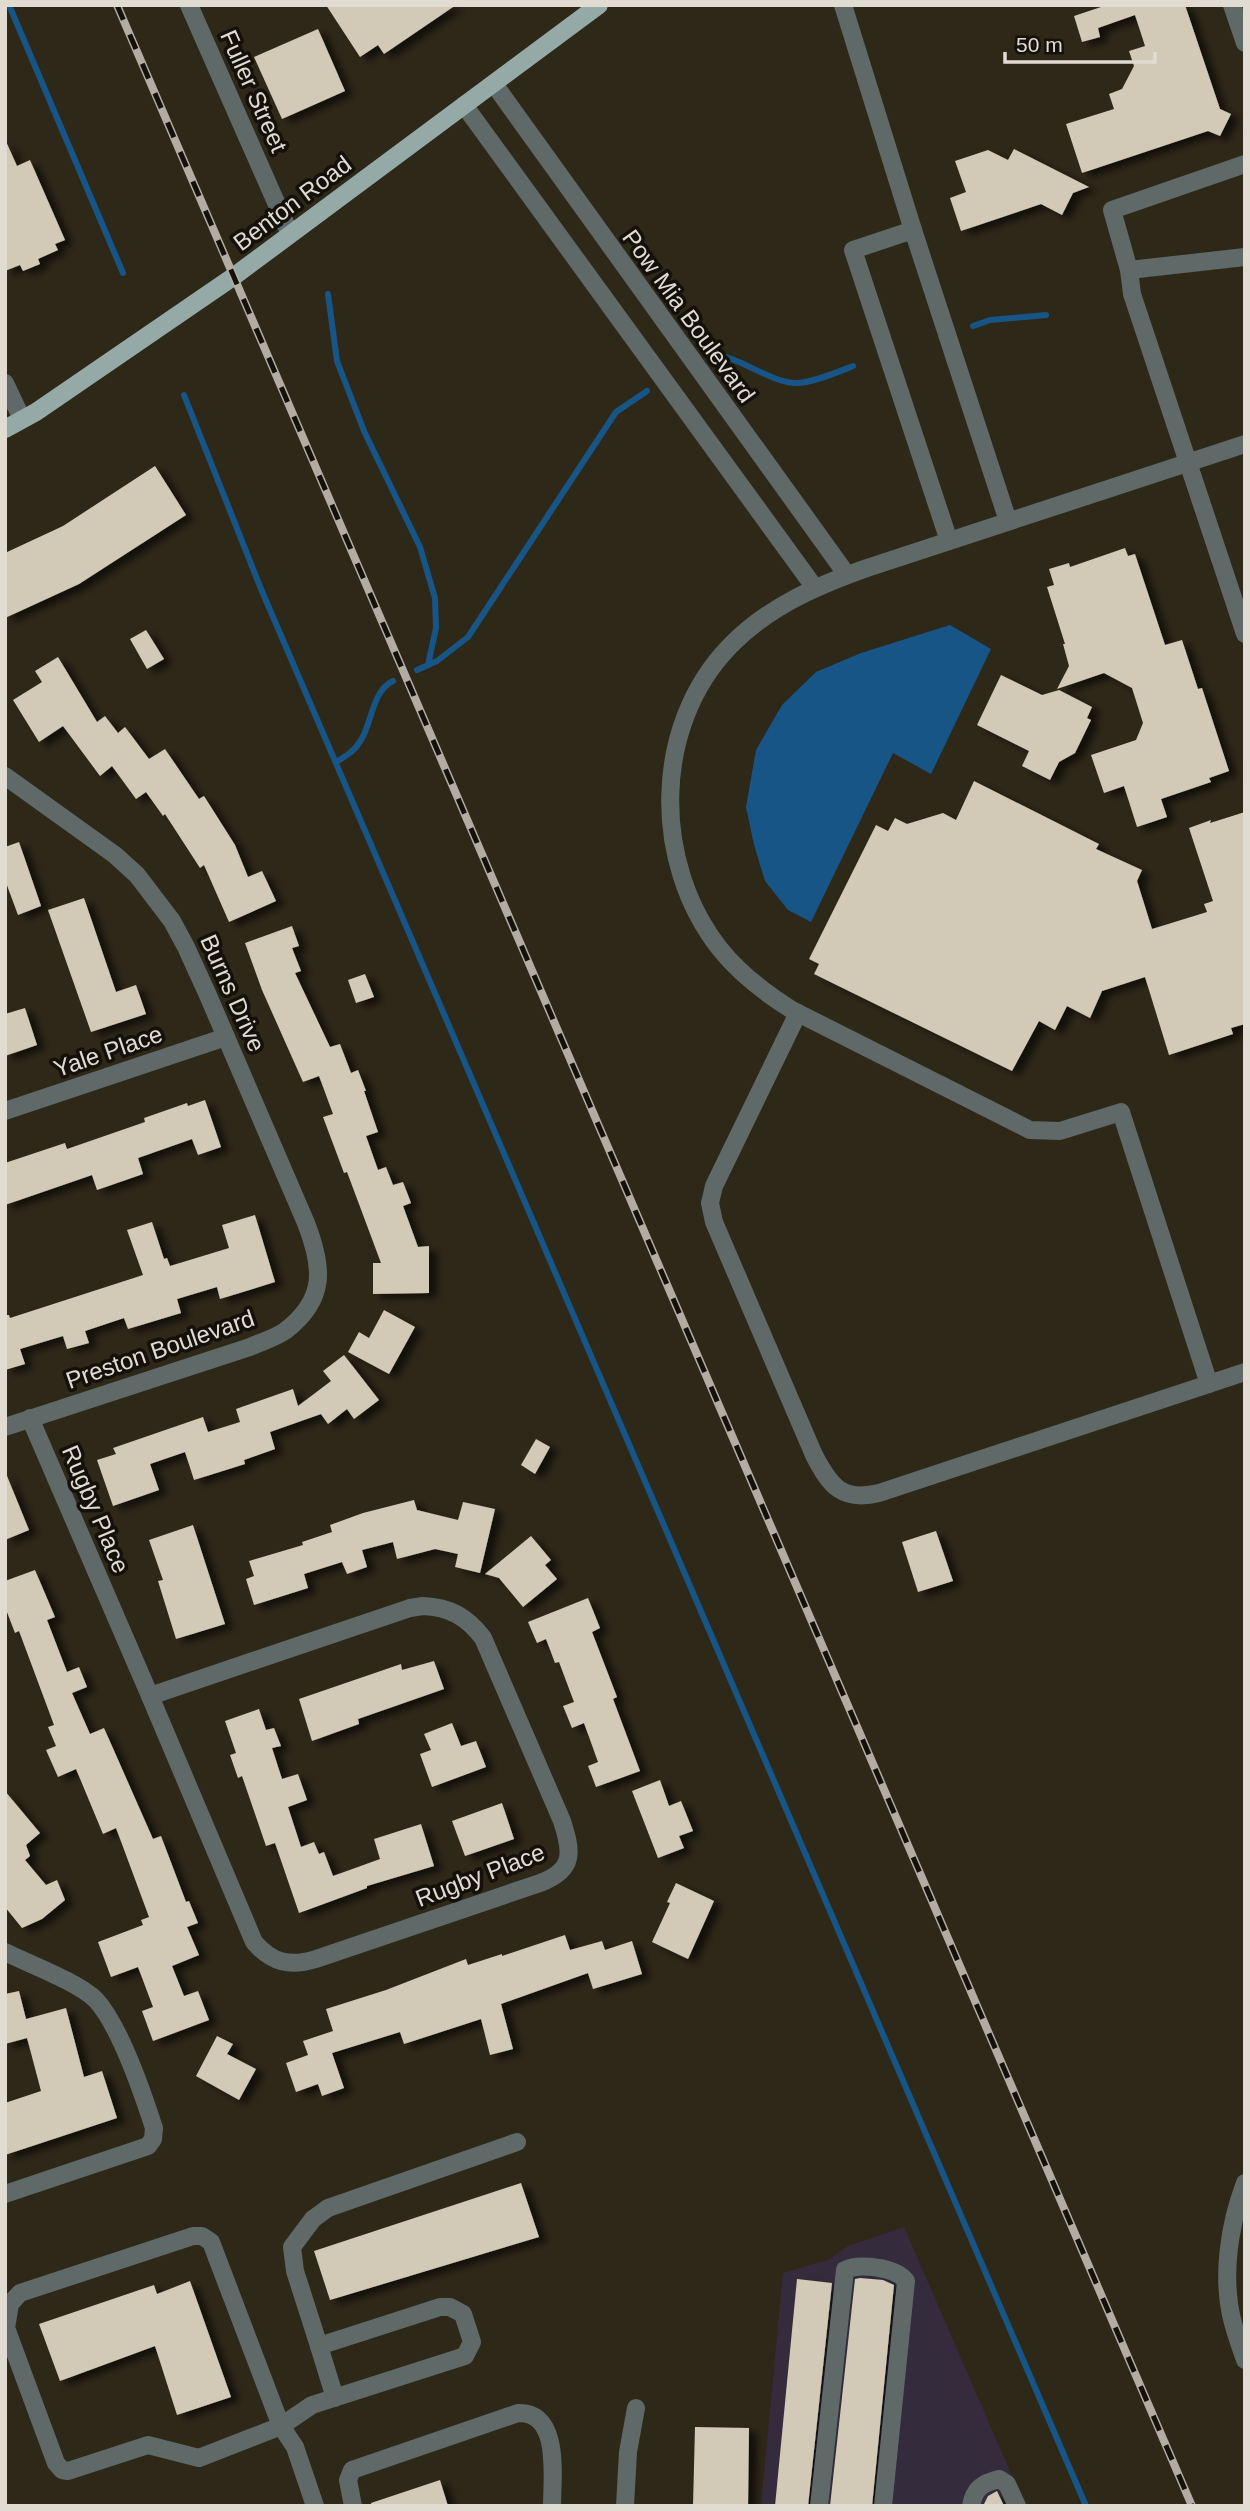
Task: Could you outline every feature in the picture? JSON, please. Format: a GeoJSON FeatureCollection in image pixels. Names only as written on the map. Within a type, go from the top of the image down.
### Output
{"type":"FeatureCollection","features":[{"type":"Feature","properties":{"kind":"main road","name":"Benton Road"},"geometry":{"type":"LineString","coordinates":[[5,429],[192,306],[599,5]]}},
{"type":"Feature","properties":{"kind":"street","name":"Fuller Street"},"geometry":{"type":"LineString","coordinates":[[189,5],[290,234]]}},
{"type":"Feature","properties":{"kind":"street"},"geometry":{"type":"LineString","coordinates":[[843,5],[913,230],[1009,521]]}},
{"type":"Feature","properties":{"kind":"street"},"geometry":{"type":"LineString","coordinates":[[1233,5],[1245,43]]}},
{"type":"Feature","properties":{"kind":"street","name":"Pow Mia Boulevard"},"geometry":{"type":"LineString","coordinates":[[494,84],[847,575]]}},
{"type":"Feature","properties":{"kind":"street"},"geometry":{"type":"LineString","coordinates":[[464,105],[815,588]]}},
{"type":"Feature","properties":{"kind":"street"},"geometry":{"type":"LineString","coordinates":[[1245,164],[1112,210],[1129,270],[1132,294],[1245,634]]}},
{"type":"Feature","properties":{"kind":"street"},"geometry":{"type":"LineString","coordinates":[[913,230],[853,250],[949,541]]}},
{"type":"Feature","properties":{"kind":"street"},"geometry":{"type":"LineString","coordinates":[[1129,270],[1245,257]]}},
{"type":"Feature","properties":{"kind":"street"},"geometry":{"type":"LineString","coordinates":[[5,383],[22,419]]}},
{"type":"Feature","properties":{"kind":"street"},"geometry":{"type":"LineString","coordinates":[[711,443],[737,425]]}},
{"type":"Feature","properties":{"kind":"street"},"geometry":{"type":"LineString","coordinates":[[1209,1384],[1121,1112],[1060,1130],[1030,1130],[798,1013],[744,975],[719,948],[687,895],[675,857],[671,831],[670,788],[675,750],[687,713],[705,680],[727,649],[760,619],[783,604],[847,575],[1245,444]]}},
{"type":"Feature","properties":{"kind":"street","name":"Burns Drive"},"geometry":{"type":"LineString","coordinates":[[8,784],[98,841],[137,875],[155,897],[186,947],[314,1244],[318,1260],[315,1295]]}},
{"type":"Feature","properties":{"kind":"street"},"geometry":{"type":"LineString","coordinates":[[798,1013],[714,1186],[710,1203],[715,1222],[814,1455],[831,1484],[838,1490],[860,1496],[879,1493],[1245,1372]]}},
{"type":"Feature","properties":{"kind":"street","name":"Yale Place"},"geometry":{"type":"LineString","coordinates":[[5,1111],[226,1037]]}},
{"type":"Feature","properties":{"kind":"street","name":"Preston Boulevard"},"geometry":{"type":"LineString","coordinates":[[5,1427],[250,1348],[284,1332],[315,1295]]}},
{"type":"Feature","properties":{"kind":"street","name":"Rugby Place"},"geometry":{"type":"LineString","coordinates":[[30,1418],[254,1942],[263,1952],[281,1962],[294,1964],[316,1959],[540,1884],[561,1872],[569,1862],[570,1850],[562,1821],[486,1646],[472,1624],[449,1610],[437,1606],[410,1608],[149,1696]]}},
{"type":"Feature","properties":{"kind":"street"},"geometry":{"type":"LineString","coordinates":[[5,1952],[81,1989],[95,1999],[128,2058],[154,2128],[153,2139],[148,2146],[5,2194]]}},
{"type":"Feature","properties":{"kind":"street"},"geometry":{"type":"LineString","coordinates":[[335,2398],[295,2271],[292,2247],[313,2219],[328,2208],[517,2142]]}},
{"type":"Feature","properties":{"kind":"street"},"geometry":{"type":"LineString","coordinates":[[1245,2183],[1238,2202],[1230,2242],[1228,2283],[1232,2321],[1245,2360]]}},
{"type":"Feature","properties":{"kind":"street"},"geometry":{"type":"LineString","coordinates":[[315,2506],[295,2447],[281,2426],[211,2242],[202,2235],[20,2293],[10,2304],[6,2328],[56,2463],[62,2470],[68,2471],[148,2445],[199,2458],[281,2426],[312,2406],[465,2356],[472,2342],[463,2314],[440,2307],[319,2346]]}},
{"type":"Feature","properties":{"kind":"street"},"geometry":{"type":"LineString","coordinates":[[819,2506],[845,2270],[853,2266],[892,2271],[902,2274],[906,2281],[883,2506]]}},
{"type":"Feature","properties":{"kind":"street"},"geometry":{"type":"LineString","coordinates":[[625,2506],[628,2452],[636,2408]]}},
{"type":"Feature","properties":{"kind":"street"},"geometry":{"type":"LineString","coordinates":[[353,2506],[348,2480],[352,2470],[518,2413],[537,2416],[548,2434],[552,2460],[552,2506]]}},
{"type":"Feature","properties":{"kind":"street"},"geometry":{"type":"LineString","coordinates":[[971,2506],[973,2495],[983,2483],[999,2479],[1007,2484],[1017,2506]]}},
{"type":"Feature","properties":{"kind":"shaded area"},"geometry":{"type":"Polygon","coordinates":[[[904,2227],[1025,2506],[761,2506],[783,2273],[828,2260],[848,2246],[904,2227]]]}},
{"type":"Feature","properties":{"kind":"water"},"geometry":{"type":"Polygon","coordinates":[[[950,625],[991,649],[931,774],[893,753],[811,922],[788,910],[765,881],[746,807],[756,750],[782,705],[816,672],[861,653],[950,625]]]}},
{"type":"Feature","properties":{"kind":"building"},"geometry":{"type":"Polygon","coordinates":[[[326,5],[456,5],[384,54],[378,45],[360,57],[326,5]]]}},
{"type":"Feature","properties":{"kind":"building"},"geometry":{"type":"Polygon","coordinates":[[[1107,5],[1185,5],[1220,109],[1231,114],[1220,136],[1208,131],[1082,173],[1066,124],[1114,109],[1109,94],[1122,89],[1134,66],[1129,51],[1145,46],[1135,15],[1098,28],[1100,37],[1082,42],[1074,16],[1107,5]]]}},
{"type":"Feature","properties":{"kind":"building"},"geometry":{"type":"Polygon","coordinates":[[[318,29],[345,91],[282,119],[254,57],[318,29]]]}},
{"type":"Feature","properties":{"kind":"building"},"geometry":{"type":"Polygon","coordinates":[[[5,139],[17,166],[30,160],[65,240],[55,244],[58,250],[38,259],[40,264],[23,271],[20,265],[5,271],[5,139]]]}},
{"type":"Feature","properties":{"kind":"building"},"geometry":{"type":"Polygon","coordinates":[[[1014,149],[1089,187],[1073,193],[1062,215],[1041,204],[961,231],[950,198],[966,192],[955,161],[988,150],[1008,160],[1014,149]]]}},
{"type":"Feature","properties":{"kind":"building"},"geometry":{"type":"Polygon","coordinates":[[[155,466],[186,515],[79,584],[5,618],[5,553],[63,526],[155,466]]]}},
{"type":"Feature","properties":{"kind":"building"},"geometry":{"type":"Polygon","coordinates":[[[1125,548],[1128,556],[1135,554],[1165,645],[1182,640],[1198,689],[1202,688],[1229,771],[1209,778],[1211,782],[1161,799],[1167,817],[1137,827],[1124,786],[1104,793],[1091,755],[1136,740],[1143,723],[1132,688],[1104,673],[1057,689],[1069,666],[1047,587],[1054,585],[1049,569],[1069,563],[1070,567],[1125,548]]]}},
{"type":"Feature","properties":{"kind":"building"},"geometry":{"type":"Polygon","coordinates":[[[146,630],[164,659],[147,669],[130,639],[146,630]]]}},
{"type":"Feature","properties":{"kind":"building"},"geometry":{"type":"Polygon","coordinates":[[[58,657],[97,722],[105,716],[118,733],[125,727],[149,759],[165,749],[199,799],[204,796],[235,845],[248,877],[262,871],[276,901],[229,922],[204,865],[200,868],[165,814],[163,816],[146,792],[136,799],[112,766],[100,776],[63,726],[39,742],[13,700],[42,682],[35,671],[58,657]]]}},
{"type":"Feature","properties":{"kind":"building"},"geometry":{"type":"Polygon","coordinates":[[[1001,675],[1042,695],[1059,690],[1092,707],[1087,718],[1091,720],[1075,753],[1059,762],[1050,780],[1022,766],[1029,751],[977,725],[1001,675]]]}},
{"type":"Feature","properties":{"kind":"building"},"geometry":{"type":"Polygon","coordinates":[[[974,781],[1099,844],[1096,849],[1142,870],[1137,881],[1152,929],[1207,912],[1204,904],[1213,901],[1189,828],[1245,812],[1245,1024],[1231,1028],[1233,1034],[1169,1055],[1145,977],[1102,991],[1090,1018],[1067,1006],[1055,1030],[1039,1021],[1012,1071],[814,974],[819,964],[809,959],[876,825],[888,831],[895,818],[907,824],[943,813],[956,820],[974,781]]]}},
{"type":"Feature","properties":{"kind":"building"},"geometry":{"type":"Polygon","coordinates":[[[19,842],[41,906],[18,915],[5,880],[5,847],[19,842]]]}},
{"type":"Feature","properties":{"kind":"building"},"geometry":{"type":"Polygon","coordinates":[[[84,898],[116,992],[136,985],[146,1014],[91,1032],[48,910],[84,898]]]}},
{"type":"Feature","properties":{"kind":"building"},"geometry":{"type":"Polygon","coordinates":[[[292,926],[299,946],[292,948],[301,971],[295,973],[330,1047],[340,1044],[351,1073],[358,1070],[366,1091],[378,1132],[366,1136],[378,1170],[386,1167],[393,1185],[403,1182],[411,1203],[403,1206],[418,1247],[429,1246],[429,1293],[373,1294],[373,1263],[381,1263],[323,1117],[333,1114],[319,1076],[303,1082],[262,990],[245,943],[292,926]]]}},
{"type":"Feature","properties":{"kind":"building"},"geometry":{"type":"Polygon","coordinates":[[[365,974],[374,997],[356,1003],[348,980],[365,974]]]}},
{"type":"Feature","properties":{"kind":"building"},"geometry":{"type":"Polygon","coordinates":[[[25,1008],[37,1045],[5,1056],[5,1014],[25,1008]]]}},
{"type":"Feature","properties":{"kind":"building"},"geometry":{"type":"Polygon","coordinates":[[[205,1100],[221,1147],[198,1155],[192,1139],[138,1158],[143,1174],[97,1190],[92,1175],[5,1205],[5,1163],[65,1143],[67,1149],[145,1122],[144,1118],[187,1103],[188,1106],[205,1100]]]}},
{"type":"Feature","properties":{"kind":"building"},"geometry":{"type":"Polygon","coordinates":[[[255,1215],[275,1282],[220,1299],[217,1287],[177,1299],[181,1313],[128,1329],[124,1318],[85,1331],[89,1343],[67,1349],[63,1336],[20,1349],[25,1364],[5,1370],[5,1315],[10,1318],[143,1275],[127,1230],[152,1222],[164,1259],[167,1258],[170,1266],[229,1248],[222,1225],[255,1215]]]}},
{"type":"Feature","properties":{"kind":"building"},"geometry":{"type":"Polygon","coordinates":[[[384,1310],[415,1327],[389,1374],[348,1352],[359,1332],[369,1338],[384,1310]]]}},
{"type":"Feature","properties":{"kind":"building"},"geometry":{"type":"Polygon","coordinates":[[[344,1355],[379,1400],[354,1419],[347,1409],[328,1424],[321,1414],[270,1432],[275,1449],[244,1460],[245,1464],[194,1480],[185,1452],[150,1464],[159,1490],[113,1506],[97,1460],[116,1454],[113,1448],[203,1417],[208,1432],[240,1422],[236,1409],[293,1389],[298,1406],[331,1381],[323,1371],[344,1355]]]}},
{"type":"Feature","properties":{"kind":"building"},"geometry":{"type":"Polygon","coordinates":[[[536,1439],[550,1447],[535,1474],[521,1465],[536,1439]]]}},
{"type":"Feature","properties":{"kind":"building"},"geometry":{"type":"Polygon","coordinates":[[[5,1471],[29,1530],[5,1540],[5,1471]]]}},
{"type":"Feature","properties":{"kind":"building"},"geometry":{"type":"Polygon","coordinates":[[[414,1500],[417,1510],[458,1520],[463,1502],[495,1509],[480,1573],[455,1567],[458,1554],[435,1549],[397,1559],[393,1542],[362,1550],[367,1567],[347,1574],[342,1562],[304,1574],[308,1588],[254,1605],[246,1579],[254,1576],[249,1561],[303,1545],[302,1542],[332,1532],[330,1525],[414,1500]]]}},
{"type":"Feature","properties":{"kind":"building"},"geometry":{"type":"Polygon","coordinates":[[[193,1525],[225,1624],[176,1639],[158,1581],[163,1580],[149,1540],[193,1525]]]}},
{"type":"Feature","properties":{"kind":"building"},"geometry":{"type":"Polygon","coordinates":[[[936,1531],[953,1581],[918,1592],[902,1542],[936,1531]]]}},
{"type":"Feature","properties":{"kind":"building"},"geometry":{"type":"Polygon","coordinates":[[[531,1536],[551,1560],[545,1565],[557,1579],[523,1607],[499,1578],[485,1574],[531,1536]]]}},
{"type":"Feature","properties":{"kind":"building"},"geometry":{"type":"Polygon","coordinates":[[[35,1570],[55,1617],[47,1620],[67,1672],[79,1667],[87,1687],[72,1693],[90,1734],[104,1728],[153,1839],[161,1836],[186,1902],[189,1901],[198,1923],[187,1927],[199,1955],[172,1966],[184,1996],[198,1991],[209,2020],[153,2041],[142,2011],[153,2007],[138,1967],[111,1977],[98,1942],[143,1925],[141,1920],[149,1917],[116,1828],[103,1834],[76,1769],[58,1777],[46,1750],[56,1746],[48,1727],[54,1725],[19,1631],[15,1633],[5,1607],[5,1581],[35,1570]]]}},
{"type":"Feature","properties":{"kind":"building"},"geometry":{"type":"Polygon","coordinates":[[[588,1598],[600,1628],[592,1632],[617,1697],[613,1699],[640,1771],[596,1787],[588,1766],[598,1762],[584,1723],[572,1728],[563,1706],[574,1702],[559,1662],[555,1663],[546,1639],[537,1643],[528,1622],[588,1598]]]}},
{"type":"Feature","properties":{"kind":"building"},"geometry":{"type":"Polygon","coordinates":[[[434,1661],[444,1689],[358,1719],[359,1724],[312,1741],[299,1699],[401,1664],[402,1670],[434,1661]]]}},
{"type":"Feature","properties":{"kind":"building"},"geometry":{"type":"Polygon","coordinates":[[[259,1709],[266,1730],[274,1728],[281,1746],[272,1748],[282,1779],[298,1774],[307,1800],[288,1807],[301,1847],[314,1842],[319,1854],[324,1852],[333,1876],[380,1859],[374,1839],[421,1824],[434,1866],[367,1886],[299,1913],[275,1843],[266,1846],[242,1776],[238,1778],[230,1755],[236,1753],[225,1721],[259,1709]]]}},
{"type":"Feature","properties":{"kind":"building"},"geometry":{"type":"Polygon","coordinates":[[[452,1723],[461,1746],[476,1741],[486,1767],[432,1787],[420,1754],[431,1750],[424,1734],[452,1723]]]}},
{"type":"Feature","properties":{"kind":"building"},"geometry":{"type":"Polygon","coordinates":[[[660,1780],[669,1806],[681,1801],[693,1831],[679,1836],[684,1848],[658,1858],[632,1791],[660,1780]]]}},
{"type":"Feature","properties":{"kind":"building"},"geometry":{"type":"Polygon","coordinates":[[[5,1791],[40,1833],[26,1845],[30,1856],[25,1860],[46,1885],[57,1880],[65,1900],[42,1919],[22,1928],[5,1907],[5,1791]]]}},
{"type":"Feature","properties":{"kind":"building"},"geometry":{"type":"Polygon","coordinates":[[[502,1803],[514,1839],[465,1856],[452,1821],[502,1803]]]}},
{"type":"Feature","properties":{"kind":"building"},"geometry":{"type":"Polygon","coordinates":[[[676,1883],[714,1901],[688,1959],[652,1942],[676,1883]]]}},
{"type":"Feature","properties":{"kind":"building"},"geometry":{"type":"Polygon","coordinates":[[[565,1935],[570,1950],[602,1941],[605,1950],[632,1941],[642,1974],[593,1989],[588,1973],[501,2004],[513,2049],[490,2055],[481,2019],[404,2044],[400,2032],[332,2053],[344,2088],[322,2096],[318,2084],[296,2092],[286,2063],[308,2055],[303,2041],[333,2031],[326,2009],[386,1990],[466,1959],[468,1965],[565,1935]]]}},
{"type":"Feature","properties":{"kind":"building"},"geometry":{"type":"Polygon","coordinates":[[[19,1991],[26,2019],[66,2008],[84,2077],[102,2071],[117,2118],[5,2155],[5,2103],[41,2091],[27,2038],[5,2044],[5,1994],[19,1991]]]}},
{"type":"Feature","properties":{"kind":"building"},"geometry":{"type":"Polygon","coordinates":[[[217,2036],[233,2044],[227,2054],[256,2069],[239,2100],[196,2076],[217,2036]]]}},
{"type":"Feature","properties":{"kind":"building"},"geometry":{"type":"Polygon","coordinates":[[[521,2183],[539,2237],[330,2300],[314,2251],[521,2183]]]}},
{"type":"Feature","properties":{"kind":"building"},"geometry":{"type":"Polygon","coordinates":[[[797,2279],[832,2283],[808,2506],[775,2506],[797,2279]]]}},
{"type":"Feature","properties":{"kind":"building"},"geometry":{"type":"Polygon","coordinates":[[[855,2279],[883,2280],[894,2285],[872,2506],[830,2506],[855,2279]]]}},
{"type":"Feature","properties":{"kind":"building"},"geometry":{"type":"Polygon","coordinates":[[[190,2281],[231,2397],[177,2415],[155,2346],[60,2381],[39,2324],[154,2285],[157,2294],[190,2281]]]}},
{"type":"Feature","properties":{"kind":"building"},"geometry":{"type":"Polygon","coordinates":[[[695,2427],[749,2428],[748,2506],[693,2506],[695,2427]]]}},
{"type":"Feature","properties":{"kind":"building"},"geometry":{"type":"Polygon","coordinates":[[[440,2480],[448,2506],[372,2506],[371,2503],[440,2480]]]}},
{"type":"Feature","properties":{"kind":"building"},"geometry":{"type":"Polygon","coordinates":[[[997,2491],[1004,2506],[983,2506],[988,2496],[997,2491]]]}},
{"type":"Feature","properties":{"kind":"waterway"},"geometry":{"type":"LineString","coordinates":[[9,5],[123,273]]}},
{"type":"Feature","properties":{"kind":"waterway"},"geometry":{"type":"LineString","coordinates":[[328,294],[337,361],[364,431],[420,547],[435,598],[436,628],[428,665]]}},
{"type":"Feature","properties":{"kind":"waterway"},"geometry":{"type":"LineString","coordinates":[[973,326],[990,320],[1046,315]]}},
{"type":"Feature","properties":{"kind":"waterway"},"geometry":{"type":"LineString","coordinates":[[710,355],[729,358],[773,378],[794,383],[816,380],[853,366]]}},
{"type":"Feature","properties":{"kind":"waterway"},"geometry":{"type":"LineString","coordinates":[[417,670],[437,661],[468,637],[616,412],[647,391]]}},
{"type":"Feature","properties":{"kind":"waterway"},"geometry":{"type":"LineString","coordinates":[[184,395],[261,589],[1086,2506]]}},
{"type":"Feature","properties":{"kind":"waterway"},"geometry":{"type":"LineString","coordinates":[[336,762],[359,744],[381,692],[393,681]]}},
{"type":"Feature","properties":{"kind":"railway"},"geometry":{"type":"LineString","coordinates":[[117,5],[1192,2506]]}}]}
